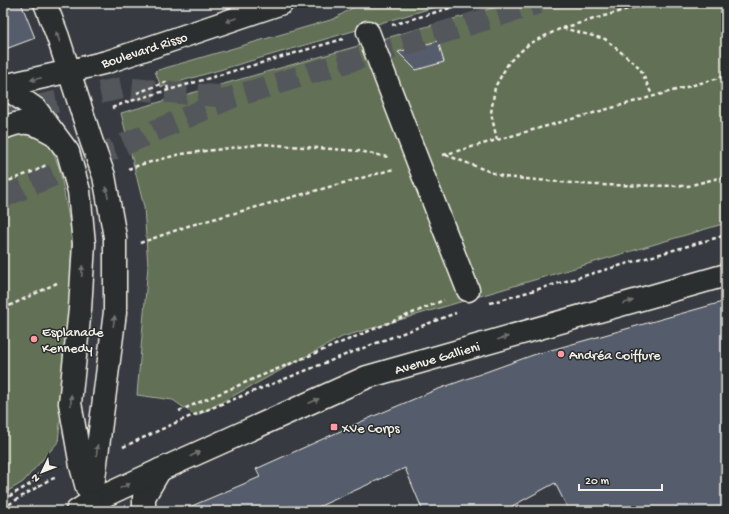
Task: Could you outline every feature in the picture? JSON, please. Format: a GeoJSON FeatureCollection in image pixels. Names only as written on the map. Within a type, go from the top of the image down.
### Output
{"type":"FeatureCollection","features":[{"type":"Feature","properties":{"kind":"main road"},"geometry":{"type":"LineString","coordinates":[[45,3],[70,72],[104,176],[115,237],[115,312],[86,508]]}},
{"type":"Feature","properties":{"kind":"main road","name":"Boulevard Risso"},"geometry":{"type":"LineString","coordinates":[[3,86],[70,72],[107,62],[282,3]]}},
{"type":"Feature","properties":{"kind":"main road"},"geometry":{"type":"LineString","coordinates":[[368,32],[468,290]]}},
{"type":"Feature","properties":{"kind":"main road"},"geometry":{"type":"LineString","coordinates":[[3,86],[36,109],[68,152],[79,191],[84,244],[80,308],[70,403],[81,466],[86,508]]}},
{"type":"Feature","properties":{"kind":"main road"},"geometry":{"type":"LineString","coordinates":[[3,128],[16,123],[36,123],[54,134]]}},
{"type":"Feature","properties":{"kind":"main road","name":"Avenue Gallieni"},"geometry":{"type":"LineString","coordinates":[[86,508],[160,470],[367,377],[726,275]]}},
{"type":"Feature","properties":{"kind":"main road"},"geometry":{"type":"LineString","coordinates":[[144,511],[144,497],[160,470]]}},
{"type":"Feature","properties":{"kind":"path"},"geometry":{"type":"LineString","coordinates":[[112,108],[124,103],[467,3]]}},
{"type":"Feature","properties":{"kind":"path"},"geometry":{"type":"LineString","coordinates":[[497,140],[491,113],[495,87],[510,62],[530,43],[562,28],[649,3]]}},
{"type":"Feature","properties":{"kind":"path"},"geometry":{"type":"LineString","coordinates":[[562,28],[605,39],[640,68],[652,95]]}},
{"type":"Feature","properties":{"kind":"path"},"geometry":{"type":"LineString","coordinates":[[137,93],[166,82],[168,90]]}},
{"type":"Feature","properties":{"kind":"path"},"geometry":{"type":"LineString","coordinates":[[126,170],[181,154],[263,144],[359,151],[418,162]]}},
{"type":"Feature","properties":{"kind":"path"},"geometry":{"type":"LineString","coordinates":[[3,183],[36,170],[68,152]]}},
{"type":"Feature","properties":{"kind":"path"},"geometry":{"type":"LineString","coordinates":[[445,155],[504,177],[594,186],[688,186],[726,176]]}},
{"type":"Feature","properties":{"kind":"path"},"geometry":{"type":"LineString","coordinates":[[3,309],[64,280]]}},
{"type":"Feature","properties":{"kind":"path"},"geometry":{"type":"LineString","coordinates":[[179,411],[468,290]]}},
{"type":"Feature","properties":{"kind":"path"},"geometry":{"type":"LineString","coordinates":[[3,500],[32,483],[49,461]]}},
{"type":"Feature","properties":{"kind":"path"},"geometry":{"type":"LineString","coordinates":[[3,508],[47,481],[81,466]]}},
{"type":"Feature","properties":{"kind":"green space"},"geometry":{"type":"Polygon","coordinates":[[[360,3],[449,3],[161,87],[155,71],[334,19],[360,3]]]}},
{"type":"Feature","properties":{"kind":"green space"},"geometry":{"type":"Polygon","coordinates":[[[510,3],[726,3],[726,223],[342,337],[196,416],[173,400],[137,395],[148,266],[144,207],[121,113],[510,3]]]}},
{"type":"Feature","properties":{"kind":"green space","name":"Esplanade Kennedy"},"geometry":{"type":"Polygon","coordinates":[[[15,132],[49,141],[60,170],[72,236],[69,333],[58,442],[23,482],[3,494],[3,137],[15,132]]]}},
{"type":"Feature","properties":{"kind":"building"},"geometry":{"type":"Polygon","coordinates":[[[3,3],[21,3],[35,38],[3,50],[3,3]]]}},
{"type":"Feature","properties":{"kind":"building"},"geometry":{"type":"Polygon","coordinates":[[[438,41],[444,62],[416,70],[398,52],[438,41]]]}},
{"type":"Feature","properties":{"kind":"building"},"geometry":{"type":"Polygon","coordinates":[[[726,301],[726,511],[569,511],[555,483],[503,511],[423,511],[405,468],[309,511],[180,511],[260,477],[256,469],[433,391],[533,355],[726,301]]]}},
{"type":"Feature","properties":{"kind":"tunnel"},"geometry":{"type":"LineString","coordinates":[[3,197],[233,97],[539,3]]}},
{"type":"Feature","properties":{"kind":"tunnel"},"geometry":{"type":"LineString","coordinates":[[3,113],[122,88],[229,97]]}},
{"type":"Feature","properties":{"kind":"place","name":"Esplanade Kennedy"},"geometry":{"type":"Point","coordinates":[34,339]}},
{"type":"Feature","properties":{"kind":"place","name":"Andréa Coiffure"},"geometry":{"type":"Point","coordinates":[561,354]}},
{"type":"Feature","properties":{"kind":"place","name":"XVe Corps"},"geometry":{"type":"Point","coordinates":[334,427]}}]}
